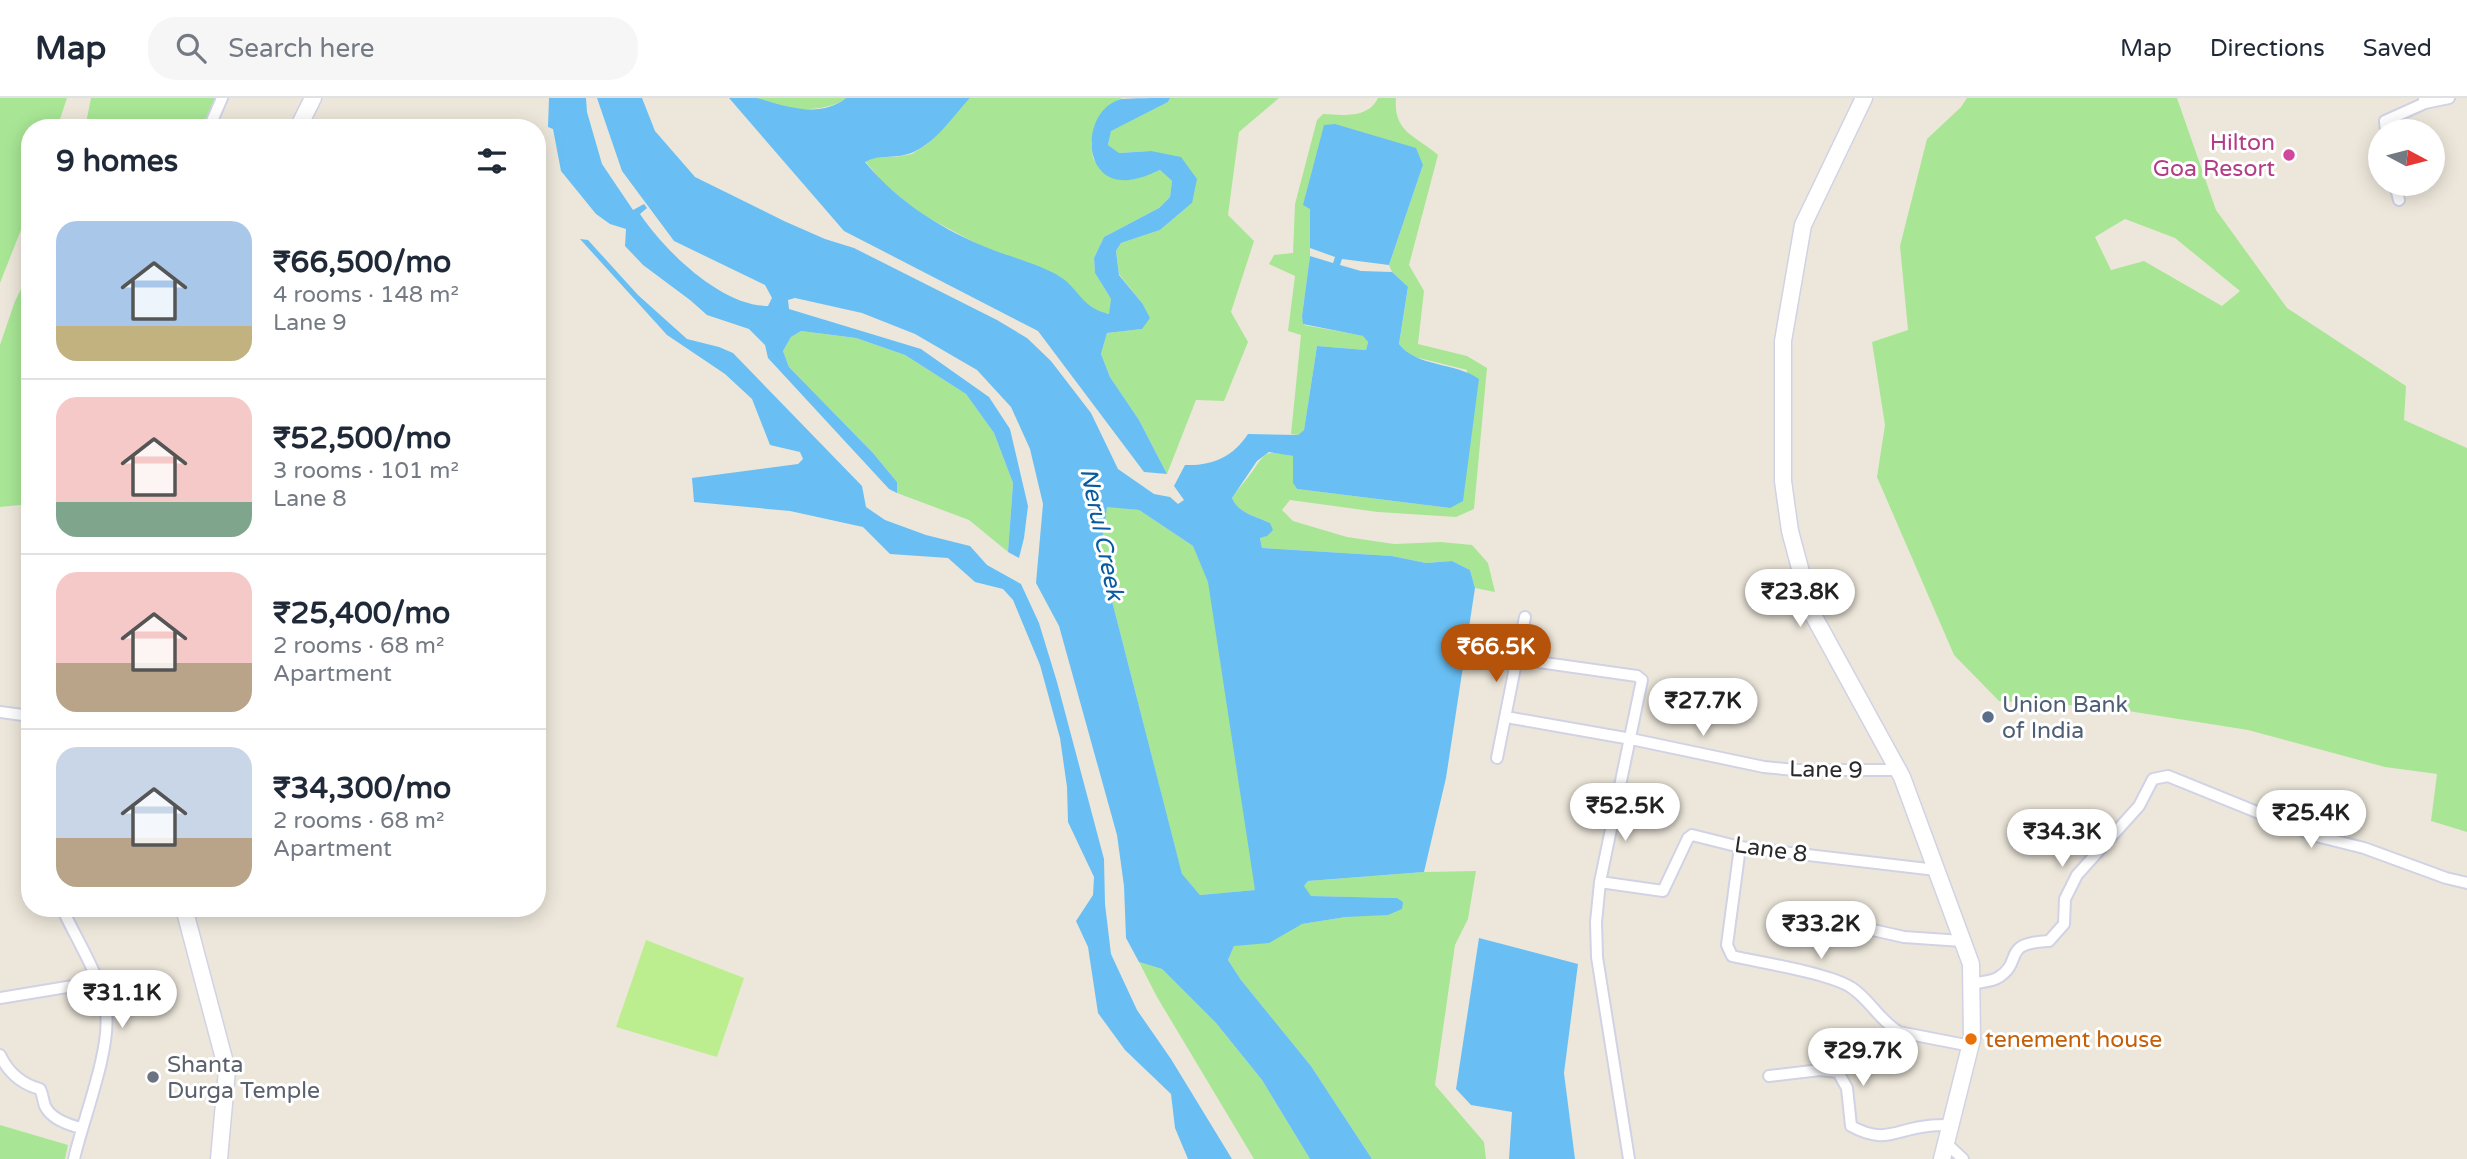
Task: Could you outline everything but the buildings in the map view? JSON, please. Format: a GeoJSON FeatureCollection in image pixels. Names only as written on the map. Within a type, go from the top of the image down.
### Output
{"type":"FeatureCollection","features":[{"type":"Feature","properties":{"kind":"main road"},"geometry":{"type":"LineString","coordinates":[[302,119],[313,98]]}},
{"type":"Feature","properties":{"kind":"main road"},"geometry":{"type":"LineString","coordinates":[[1864,98],[1803,225],[1783,341],[1783,481],[1790,531],[1812,613],[1898,771],[1970,964],[1972,1039],[1944,1151]]}},
{"type":"Feature","properties":{"kind":"main road"},"geometry":{"type":"LineString","coordinates":[[186,917],[227,1070],[219,1159]]}},
{"type":"Feature","properties":{"kind":"street"},"geometry":{"type":"LineString","coordinates":[[213,119],[222,98]]}},
{"type":"Feature","properties":{"kind":"street"},"geometry":{"type":"LineString","coordinates":[[2389,119],[2424,101],[2449,98]]}},
{"type":"Feature","properties":{"kind":"street"},"geometry":{"type":"LineString","coordinates":[[2398,196],[2399,200]]}},
{"type":"Feature","properties":{"kind":"street"},"geometry":{"type":"LineString","coordinates":[[1497,758],[1525,617]]}},
{"type":"Feature","properties":{"kind":"street"},"geometry":{"type":"LineString","coordinates":[[1517,659],[1640,677],[1642,684],[1600,882],[1596,922],[1597,957],[1629,1159]]}},
{"type":"Feature","properties":{"kind":"street"},"geometry":{"type":"LineString","coordinates":[[0,712],[21,715]]}},
{"type":"Feature","properties":{"kind":"street","name":"Lane 9"},"geometry":{"type":"LineString","coordinates":[[1506,718],[1632,738],[1764,767],[1898,771]]}},
{"type":"Feature","properties":{"kind":"street"},"geometry":{"type":"LineString","coordinates":[[1971,984],[1997,979],[2008,968],[2014,951],[2030,942],[2049,941],[2064,924],[2065,899],[2077,875],[2139,806],[2153,779],[2168,776],[2316,836],[2364,848],[2467,883]]}},
{"type":"Feature","properties":{"kind":"street","name":"Lane 8"},"geometry":{"type":"LineString","coordinates":[[1600,882],[1660,892],[1665,890],[1688,838],[1692,835],[1740,847],[1936,870]]}},
{"type":"Feature","properties":{"kind":"street"},"geometry":{"type":"LineString","coordinates":[[1740,847],[1727,945],[1732,956],[1841,981],[1864,998],[1890,1027],[1899,1032],[1970,1046]]}},
{"type":"Feature","properties":{"kind":"street"},"geometry":{"type":"LineString","coordinates":[[1840,908],[1864,928],[1904,937],[1962,941]]}},
{"type":"Feature","properties":{"kind":"street"},"geometry":{"type":"LineString","coordinates":[[66,917],[97,982],[106,1010],[107,1033],[74,1159]]}},
{"type":"Feature","properties":{"kind":"street"},"geometry":{"type":"LineString","coordinates":[[0,998],[97,982]]}},
{"type":"Feature","properties":{"kind":"street"},"geometry":{"type":"LineString","coordinates":[[0,1055],[5,1065],[22,1082],[40,1089],[45,1107],[50,1113],[63,1122],[81,1128]]}},
{"type":"Feature","properties":{"kind":"street"},"geometry":{"type":"LineString","coordinates":[[1769,1076],[1820,1070],[1838,1072],[1847,1088],[1851,1126],[1863,1132],[1882,1136],[1896,1135],[1926,1126],[1951,1125]]}},
{"type":"Feature","properties":{"kind":"street"},"geometry":{"type":"LineString","coordinates":[[1944,1151],[1963,1159]]}},
{"type":"Feature","properties":{"kind":"green space"},"geometry":{"type":"Polygon","coordinates":[[[0,98],[67,98],[60,119],[21,119],[21,230],[0,283],[0,98]]]}},
{"type":"Feature","properties":{"kind":"green space"},"geometry":{"type":"Polygon","coordinates":[[[91,98],[218,98],[209,119],[87,119],[91,98]]]}},
{"type":"Feature","properties":{"kind":"green space"},"geometry":{"type":"Polygon","coordinates":[[[757,98],[846,98],[827,107],[802,109],[777,106],[757,98]]]}},
{"type":"Feature","properties":{"kind":"green space"},"geometry":{"type":"Polygon","coordinates":[[[970,98],[1122,98],[1111,104],[1091,142],[1093,158],[1101,171],[1130,180],[1160,170],[1172,181],[1170,197],[1159,208],[1104,237],[1094,258],[1095,273],[1111,299],[1110,314],[1094,311],[1059,276],[981,246],[923,215],[886,186],[865,161],[880,156],[912,154],[926,145],[970,98]]]}},
{"type":"Feature","properties":{"kind":"green space"},"geometry":{"type":"Polygon","coordinates":[[[1170,98],[1279,98],[1239,132],[1228,215],[1254,241],[1231,312],[1248,342],[1224,401],[1196,400],[1167,474],[1139,420],[1110,377],[1101,354],[1107,333],[1142,329],[1142,303],[1119,274],[1116,251],[1121,243],[1160,230],[1192,203],[1151,151],[1118,153],[1108,145],[1111,130],[1168,102],[1170,98]]]}},
{"type":"Feature","properties":{"kind":"green space"},"geometry":{"type":"Polygon","coordinates":[[[1378,98],[1396,98],[1396,110],[1402,126],[1438,155],[1409,265],[1424,291],[1418,344],[1467,356],[1487,368],[1474,509],[1456,517],[1378,512],[1290,500],[1282,510],[1293,521],[1347,537],[1394,544],[1441,542],[1472,545],[1488,563],[1495,592],[1475,588],[1470,570],[1452,561],[1426,563],[1392,556],[1262,548],[1260,537],[1270,523],[1243,511],[1232,498],[1262,458],[1275,453],[1293,456],[1293,482],[1297,489],[1450,508],[1467,370],[1407,355],[1399,344],[1408,288],[1392,272],[1389,265],[1423,165],[1310,209],[1310,256],[1302,316],[1304,325],[1364,336],[1368,342],[1366,350],[1317,346],[1304,430],[1298,435],[1291,434],[1301,335],[1288,331],[1295,276],[1269,264],[1274,255],[1293,253],[1295,204],[1317,120],[1323,114],[1361,113],[1374,105],[1378,98]]]}},
{"type":"Feature","properties":{"kind":"green space"},"geometry":{"type":"Polygon","coordinates":[[[1967,98],[2177,98],[2216,210],[2287,308],[2406,386],[2404,420],[2467,448],[2467,832],[2431,821],[2437,774],[2385,767],[2248,730],[2103,707],[1999,701],[1954,655],[1877,477],[1885,425],[1872,342],[1908,330],[1900,246],[1927,139],[1967,98]],[[2125,219],[2095,237],[2111,270],[2144,261],[2222,306],[2240,291],[2175,238],[2125,219]]]}},
{"type":"Feature","properties":{"kind":"green space"},"geometry":{"type":"Polygon","coordinates":[[[21,289],[21,505],[0,507],[0,345],[21,289]]]}},
{"type":"Feature","properties":{"kind":"green space"},"geometry":{"type":"Polygon","coordinates":[[[801,331],[856,338],[905,355],[966,394],[994,433],[1013,483],[1008,552],[969,520],[897,493],[897,482],[873,453],[789,367],[783,351],[791,337],[801,331]]]}},
{"type":"Feature","properties":{"kind":"green space"},"geometry":{"type":"Polygon","coordinates":[[[1106,506],[1139,510],[1193,546],[1209,582],[1256,890],[1200,895],[1182,875],[1100,554],[1106,506]]]}},
{"type":"Feature","properties":{"kind":"green space"},"geometry":{"type":"Polygon","coordinates":[[[1476,871],[1468,919],[1455,945],[1435,1085],[1484,1142],[1486,1159],[1372,1159],[1311,1066],[1228,960],[1234,946],[1302,924],[1346,917],[1397,898],[1310,896],[1303,887],[1308,881],[1476,871]]]}},
{"type":"Feature","properties":{"kind":"green space"},"geometry":{"type":"Polygon","coordinates":[[[646,940],[744,978],[717,1057],[616,1027],[646,940]]]}},
{"type":"Feature","properties":{"kind":"green space"},"geometry":{"type":"Polygon","coordinates":[[[1139,962],[1162,969],[1216,1023],[1262,1080],[1310,1159],[1254,1159],[1139,962]]]}},
{"type":"Feature","properties":{"kind":"green space"},"geometry":{"type":"Polygon","coordinates":[[[0,1125],[68,1145],[65,1159],[0,1159],[0,1125]]]}},
{"type":"Feature","properties":{"kind":"water","name":"Nerul Creek"},"geometry":{"type":"Polygon","coordinates":[[[549,98],[586,98],[587,112],[602,164],[633,210],[644,204],[647,208],[640,214],[651,229],[679,259],[713,287],[750,304],[768,306],[772,298],[765,285],[674,241],[622,171],[597,98],[642,98],[655,131],[695,177],[784,221],[854,248],[997,320],[1027,338],[1051,361],[1091,413],[1118,469],[1154,494],[1170,497],[1178,504],[1184,500],[1174,486],[1185,465],[1213,462],[1236,449],[1248,434],[1298,435],[1304,430],[1317,346],[1366,350],[1368,342],[1363,336],[1303,324],[1310,256],[1333,263],[1335,257],[1310,248],[1310,209],[1303,205],[1324,125],[1335,124],[1416,148],[1423,165],[1389,265],[1342,259],[1340,265],[1361,271],[1392,272],[1408,287],[1399,344],[1415,357],[1479,379],[1463,501],[1450,508],[1297,489],[1293,483],[1293,456],[1269,452],[1257,461],[1232,498],[1243,511],[1270,523],[1273,530],[1260,538],[1262,548],[1392,556],[1426,563],[1452,561],[1470,570],[1475,588],[1446,778],[1424,872],[1308,881],[1304,886],[1311,896],[1397,898],[1403,902],[1402,909],[1388,915],[1346,917],[1302,924],[1269,943],[1234,946],[1228,960],[1311,1066],[1372,1159],[1310,1159],[1262,1080],[1216,1023],[1162,969],[1139,962],[1126,938],[1124,886],[1117,835],[1059,626],[1036,583],[1043,504],[1030,449],[1011,407],[977,370],[915,334],[862,313],[795,298],[788,300],[789,309],[921,349],[989,397],[1010,429],[1028,506],[1019,558],[1008,552],[1013,483],[994,433],[966,394],[905,355],[856,338],[801,331],[791,337],[783,351],[789,367],[873,453],[897,482],[897,493],[889,489],[768,358],[765,345],[749,329],[707,315],[643,265],[625,246],[626,229],[610,224],[596,214],[561,171],[553,129],[548,127],[549,98]],[[1107,507],[1100,554],[1182,874],[1200,895],[1255,890],[1208,582],[1193,546],[1139,510],[1107,507]]]}},
{"type":"Feature","properties":{"kind":"water"},"geometry":{"type":"Polygon","coordinates":[[[729,98],[757,98],[791,107],[814,109],[825,108],[846,98],[970,98],[926,145],[902,155],[865,162],[892,190],[940,225],[993,250],[1052,272],[1066,281],[1092,307],[1109,314],[1111,299],[1095,273],[1094,258],[1104,237],[1159,208],[1170,197],[1172,181],[1160,170],[1129,180],[1113,178],[1101,171],[1094,159],[1093,131],[1098,117],[1108,106],[1121,99],[1170,98],[1168,102],[1111,131],[1108,145],[1119,153],[1151,151],[1181,157],[1197,179],[1192,203],[1160,230],[1121,243],[1116,251],[1119,275],[1142,303],[1150,318],[1142,329],[1107,333],[1101,354],[1110,377],[1139,420],[1167,474],[1144,472],[1038,331],[844,231],[729,98]]]}},
{"type":"Feature","properties":{"kind":"water"},"geometry":{"type":"Polygon","coordinates":[[[580,239],[588,240],[638,295],[687,339],[733,353],[862,486],[866,507],[885,520],[926,535],[970,546],[987,565],[1021,584],[1039,623],[1057,682],[1104,859],[1105,904],[1111,954],[1137,1010],[1171,1059],[1232,1159],[1188,1159],[1175,1128],[1171,1094],[1125,1050],[1098,1013],[1088,947],[1076,921],[1093,895],[1094,877],[1068,822],[1067,787],[1060,738],[1040,665],[1013,600],[1003,589],[975,582],[948,558],[890,554],[863,527],[790,511],[694,502],[692,478],[798,464],[803,459],[800,452],[770,445],[752,399],[725,374],[667,335],[580,239]]]}},
{"type":"Feature","properties":{"kind":"water"},"geometry":{"type":"Polygon","coordinates":[[[1479,938],[1578,964],[1564,1073],[1575,1159],[1509,1159],[1512,1112],[1471,1105],[1456,1089],[1479,938]]]}},
{"type":"Feature","properties":{"kind":"place","name":"Hilton Goa Resort"},"geometry":{"type":"Point","coordinates":[2289,155]}},
{"type":"Feature","properties":{"kind":"place","name":"Union Bank of India"},"geometry":{"type":"Point","coordinates":[1988,717]}},
{"type":"Feature","properties":{"kind":"place","name":"tenement house"},"geometry":{"type":"Point","coordinates":[1971,1039]}},
{"type":"Feature","properties":{"kind":"place","name":"Shanta Durga Temple"},"geometry":{"type":"Point","coordinates":[153,1077]}}]}
